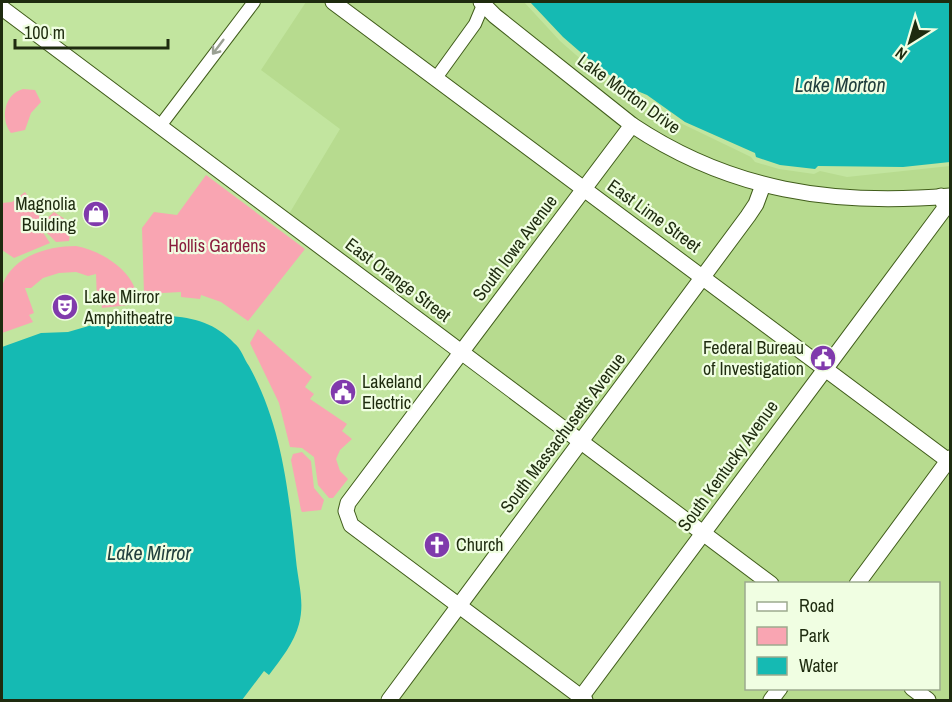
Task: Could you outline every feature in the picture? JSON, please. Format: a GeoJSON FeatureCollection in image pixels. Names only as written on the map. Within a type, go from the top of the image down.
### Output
{"type":"FeatureCollection","features":[{"type":"Feature","properties":{"kind":"street"},"geometry":{"type":"LineString","coordinates":[[159,126],[254,2]]}},
{"type":"Feature","properties":{"kind":"street","name":"East Lime Street"},"geometry":{"type":"LineString","coordinates":[[333,2],[824,369],[950,460]]}},
{"type":"Feature","properties":{"kind":"street"},"geometry":{"type":"LineString","coordinates":[[436,78],[475,24],[482,3]]}},
{"type":"Feature","properties":{"kind":"street","name":"Lake Morton Drive"},"geometry":{"type":"LineString","coordinates":[[482,3],[632,125],[711,168],[763,185],[844,199],[946,196]]}},
{"type":"Feature","properties":{"kind":"street","name":"East Orange Street"},"geometry":{"type":"LineString","coordinates":[[2,8],[768,582]]}},
{"type":"Feature","properties":{"kind":"street","name":"South Iowa Avenue"},"geometry":{"type":"LineString","coordinates":[[460,605],[351,525],[346,511],[348,503],[632,125]]}},
{"type":"Feature","properties":{"kind":"street","name":"South Massachusetts Avenue"},"geometry":{"type":"LineString","coordinates":[[389,700],[703,277],[756,204],[763,185]]}},
{"type":"Feature","properties":{"kind":"street","name":"South Kentucky Avenue"},"geometry":{"type":"LineString","coordinates":[[582,700],[945,208],[946,196]]}},
{"type":"Feature","properties":{"kind":"street"},"geometry":{"type":"LineString","coordinates":[[858,582],[950,460]]}},
{"type":"Feature","properties":{"kind":"street"},"geometry":{"type":"LineString","coordinates":[[460,605],[582,700]]}},
{"type":"Feature","properties":{"kind":"street"},"geometry":{"type":"LineString","coordinates":[[915,690],[928,700]]}},
{"type":"Feature","properties":{"kind":"shaded area"},"geometry":{"type":"Polygon","coordinates":[[[306,2],[323,2],[576,191],[462,343],[289,214],[340,129],[261,70],[306,2]]]}},
{"type":"Feature","properties":{"kind":"shaded area"},"geometry":{"type":"Polygon","coordinates":[[[343,2],[475,2],[477,6],[470,22],[435,70],[343,2]]]}},
{"type":"Feature","properties":{"kind":"shaded area"},"geometry":{"type":"Polygon","coordinates":[[[490,2],[524,2],[560,41],[591,68],[637,102],[751,157],[755,162],[779,169],[814,174],[820,171],[847,177],[950,166],[950,190],[845,193],[764,180],[684,149],[635,120],[499,12],[490,2]]]}},
{"type":"Feature","properties":{"kind":"shaded area"},"geometry":{"type":"Polygon","coordinates":[[[485,15],[624,126],[583,181],[443,76],[485,15]]]}},
{"type":"Feature","properties":{"kind":"shaded area"},"geometry":{"type":"Polygon","coordinates":[[[633,132],[756,189],[751,202],[702,269],[592,187],[633,132]]]}},
{"type":"Feature","properties":{"kind":"shaded area"},"geometry":{"type":"Polygon","coordinates":[[[766,192],[843,204],[937,202],[939,207],[823,361],[711,275],[766,192]]]}},
{"type":"Feature","properties":{"kind":"shaded area"},"geometry":{"type":"Polygon","coordinates":[[[585,197],[695,278],[580,434],[471,350],[585,197]]]}},
{"type":"Feature","properties":{"kind":"shaded area"},"geometry":{"type":"Polygon","coordinates":[[[950,201],[950,449],[948,453],[832,367],[950,201]]]}},
{"type":"Feature","properties":{"kind":"shaded area"},"geometry":{"type":"Polygon","coordinates":[[[704,284],[816,371],[702,526],[589,440],[704,284]]]}},
{"type":"Feature","properties":{"kind":"shaded area"},"geometry":{"type":"Polygon","coordinates":[[[825,377],[941,462],[851,582],[780,582],[711,532],[825,377]]]}},
{"type":"Feature","properties":{"kind":"shaded area"},"geometry":{"type":"Polygon","coordinates":[[[582,449],[695,535],[581,690],[468,604],[582,449]]]}},
{"type":"Feature","properties":{"kind":"shaded area"},"geometry":{"type":"Polygon","coordinates":[[[950,470],[950,700],[938,700],[923,690],[940,690],[940,582],[866,582],[950,470]]]}},
{"type":"Feature","properties":{"kind":"shaded area"},"geometry":{"type":"Polygon","coordinates":[[[704,542],[760,582],[745,582],[745,690],[772,690],[765,700],[595,700],[589,696],[704,542]]]}},
{"type":"Feature","properties":{"kind":"shaded area"},"geometry":{"type":"Polygon","coordinates":[[[461,613],[573,699],[573,700],[396,700],[461,613]]]}},
{"type":"Feature","properties":{"kind":"shaded area"},"geometry":{"type":"Polygon","coordinates":[[[785,690],[903,690],[918,700],[778,700],[785,690]]]}},
{"type":"Feature","properties":{"kind":"green space"},"geometry":{"type":"Polygon","coordinates":[[[23,89],[35,90],[41,102],[31,113],[25,130],[11,133],[6,121],[6,108],[12,96],[23,89]]]}},
{"type":"Feature","properties":{"kind":"green space","name":"Hollis Gardens"},"geometry":{"type":"Polygon","coordinates":[[[206,175],[305,249],[248,321],[221,302],[201,295],[200,299],[181,297],[181,292],[144,294],[142,228],[154,212],[177,215],[206,175]]]}},
{"type":"Feature","properties":{"kind":"green space"},"geometry":{"type":"Polygon","coordinates":[[[25,192],[39,211],[40,228],[50,243],[14,258],[2,250],[2,203],[12,202],[25,192]]]}},
{"type":"Feature","properties":{"kind":"green space"},"geometry":{"type":"Polygon","coordinates":[[[54,212],[71,223],[69,241],[56,242],[44,230],[44,221],[54,212]]]}},
{"type":"Feature","properties":{"kind":"green space"},"geometry":{"type":"Polygon","coordinates":[[[76,246],[107,258],[126,273],[136,293],[138,304],[102,308],[101,300],[97,300],[96,274],[88,276],[76,272],[59,273],[43,278],[31,288],[25,288],[34,313],[29,315],[33,322],[2,333],[2,286],[14,267],[22,260],[43,251],[76,246]]]}},
{"type":"Feature","properties":{"kind":"green space"},"geometry":{"type":"Polygon","coordinates":[[[258,329],[312,377],[305,387],[314,394],[310,399],[347,424],[342,431],[352,439],[340,450],[336,459],[340,471],[348,479],[333,498],[329,498],[318,485],[314,457],[302,448],[290,447],[279,403],[250,343],[258,329]]]}},
{"type":"Feature","properties":{"kind":"green space"},"geometry":{"type":"Polygon","coordinates":[[[302,452],[311,461],[314,488],[324,500],[321,510],[302,512],[301,510],[291,460],[293,454],[302,452]]]}},
{"type":"Feature","properties":{"kind":"water","name":"Lake Morton"},"geometry":{"type":"Polygon","coordinates":[[[530,2],[950,2],[950,162],[903,167],[818,166],[815,169],[780,165],[756,157],[755,153],[685,122],[647,95],[625,86],[594,64],[563,37],[530,2]]]}},
{"type":"Feature","properties":{"kind":"water","name":"Lake Mirror"},"geometry":{"type":"Polygon","coordinates":[[[168,316],[204,323],[227,336],[241,351],[269,412],[277,436],[287,485],[301,600],[301,616],[294,638],[269,675],[264,671],[242,700],[2,700],[2,347],[41,333],[68,332],[99,323],[168,316]]]}},
{"type":"Feature","properties":{"kind":"place","name":"Magnolia Building"},"geometry":{"type":"Point","coordinates":[96,214]}},
{"type":"Feature","properties":{"kind":"place","name":"Lake Mirror Amphitheatre"},"geometry":{"type":"Point","coordinates":[65,307]}},
{"type":"Feature","properties":{"kind":"place","name":"Federal Bureau of Investigation"},"geometry":{"type":"Point","coordinates":[823,358]}},
{"type":"Feature","properties":{"kind":"place","name":"Lakeland Electric"},"geometry":{"type":"Point","coordinates":[343,392]}},
{"type":"Feature","properties":{"kind":"place","name":"Church"},"geometry":{"type":"Point","coordinates":[437,545]}}]}
